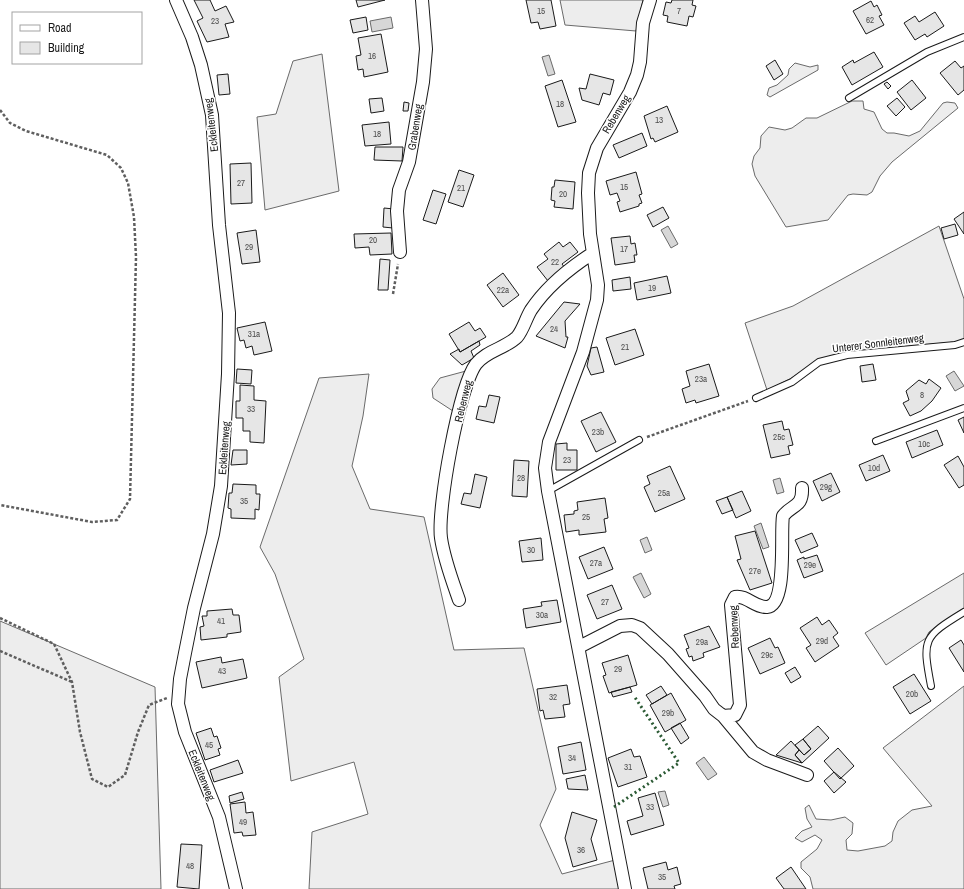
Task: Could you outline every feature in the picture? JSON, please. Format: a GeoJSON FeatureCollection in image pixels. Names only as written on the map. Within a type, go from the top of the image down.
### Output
{"type":"FeatureCollection","features":[{"type":"Feature","properties":{"kind":"street","name":"Eckleitenweg"},"geometry":{"type":"LineString","coordinates":[[176,0],[192,37],[201,65],[212,115],[219,224],[229,313],[228,374],[221,486],[213,534],[189,631],[178,694],[181,720],[219,817],[236,889]]}},
{"type":"Feature","properties":{"kind":"street","name":"Grabenweg"},"geometry":{"type":"LineString","coordinates":[[400,252],[397,211],[399,190],[409,162],[423,82],[426,48],[422,0]]}},
{"type":"Feature","properties":{"kind":"street","name":"Rebenweg"},"geometry":{"type":"LineString","coordinates":[[625,889],[548,491],[545,468],[549,442],[584,352],[595,311],[598,285],[593,253],[588,193],[589,173],[597,148],[630,92],[637,75],[640,62],[643,23],[650,0]]}},
{"type":"Feature","properties":{"kind":"street","name":"Rebenweg"},"geometry":{"type":"LineString","coordinates":[[459,600],[446,560],[441,538],[440,520],[457,422],[470,374],[478,362],[517,337],[530,311],[546,290],[575,264],[593,253]]}},
{"type":"Feature","properties":{"kind":"street","name":"Rebenweg"},"geometry":{"type":"LineString","coordinates":[[723,716],[735,715],[740,705],[731,605],[735,597],[746,598],[765,607],[770,606],[777,598],[782,571],[783,516],[800,502],[803,496],[802,488]]}},
{"type":"Feature","properties":{"kind":"street"},"geometry":{"type":"LineString","coordinates":[[579,647],[620,626],[632,625],[640,628],[668,654],[706,696],[714,709],[723,716],[753,752],[767,760],[807,775]]}},
{"type":"Feature","properties":{"kind":"lane"},"geometry":{"type":"LineString","coordinates":[[849,98],[927,52],[964,37]]}},
{"type":"Feature","properties":{"kind":"lane","name":"Unterer Sonnleitenweg"},"geometry":{"type":"LineString","coordinates":[[756,398],[792,382],[819,362],[830,358],[847,355],[955,345],[964,342]]}},
{"type":"Feature","properties":{"kind":"lane"},"geometry":{"type":"LineString","coordinates":[[876,441],[964,408]]}},
{"type":"Feature","properties":{"kind":"lane"},"geometry":{"type":"LineString","coordinates":[[548,491],[638,440]]}},
{"type":"Feature","properties":{"kind":"lane"},"geometry":{"type":"LineString","coordinates":[[931,686],[926,660],[926,647],[931,634],[964,612]]}},
{"type":"Feature","properties":{"kind":"path"},"geometry":{"type":"LineString","coordinates":[[0,110],[10,123],[26,131],[107,155],[122,168],[128,183],[134,217],[136,257],[130,499],[117,520],[92,522],[0,505]]}},
{"type":"Feature","properties":{"kind":"path"},"geometry":{"type":"LineString","coordinates":[[394,294],[400,252]]}},
{"type":"Feature","properties":{"kind":"path"},"geometry":{"type":"LineString","coordinates":[[638,440],[756,398]]}},
{"type":"Feature","properties":{"kind":"path"},"geometry":{"type":"LineString","coordinates":[[0,618],[54,644],[72,682],[80,732],[92,779],[108,787],[125,775],[138,732],[149,705],[178,694]]}},
{"type":"Feature","properties":{"kind":"path"},"geometry":{"type":"LineString","coordinates":[[0,651],[72,682]]}},
{"type":"Feature","properties":{"kind":"shaded area"},"geometry":{"type":"Polygon","coordinates":[[[560,0],[643,0],[636,31],[565,25],[560,0]]]}},
{"type":"Feature","properties":{"kind":"shaded area"},"geometry":{"type":"Polygon","coordinates":[[[391,17],[393,28],[372,32],[370,21],[391,17]]]}},
{"type":"Feature","properties":{"kind":"shaded area"},"geometry":{"type":"Polygon","coordinates":[[[322,54],[339,191],[265,210],[257,117],[276,114],[293,61],[322,54]]]}},
{"type":"Feature","properties":{"kind":"shaded area"},"geometry":{"type":"Polygon","coordinates":[[[549,55],[555,74],[548,76],[542,57],[549,55]]]}},
{"type":"Feature","properties":{"kind":"shaded area"},"geometry":{"type":"Polygon","coordinates":[[[795,63],[810,67],[818,65],[818,70],[770,97],[767,95],[769,88],[777,85],[788,75],[789,69],[795,63]]]}},
{"type":"Feature","properties":{"kind":"shaded area"},"geometry":{"type":"Polygon","coordinates":[[[852,101],[863,101],[864,109],[874,112],[882,129],[887,133],[909,136],[920,131],[943,103],[955,103],[958,108],[892,162],[880,176],[872,192],[867,195],[848,195],[828,220],[786,227],[755,176],[752,164],[754,156],[760,148],[761,136],[769,127],[785,130],[792,128],[806,118],[817,118],[852,101]]]}},
{"type":"Feature","properties":{"kind":"shaded area"},"geometry":{"type":"Polygon","coordinates":[[[668,226],[678,244],[671,248],[661,230],[668,226]]]}},
{"type":"Feature","properties":{"kind":"shaded area"},"geometry":{"type":"Polygon","coordinates":[[[939,226],[964,299],[964,339],[955,342],[847,352],[830,356],[818,360],[790,379],[767,390],[745,323],[793,306],[939,226]]]}},
{"type":"Feature","properties":{"kind":"shaded area"},"geometry":{"type":"Polygon","coordinates":[[[466,371],[456,413],[433,398],[432,389],[440,378],[466,371]]]}},
{"type":"Feature","properties":{"kind":"shaded area"},"geometry":{"type":"Polygon","coordinates":[[[954,371],[964,386],[955,391],[946,376],[954,371]]]}},
{"type":"Feature","properties":{"kind":"shaded area"},"geometry":{"type":"Polygon","coordinates":[[[369,374],[363,416],[352,466],[370,509],[424,517],[454,650],[524,648],[556,789],[540,825],[562,874],[619,859],[622,889],[309,889],[312,832],[368,814],[354,762],[291,781],[279,677],[304,659],[275,574],[260,547],[319,378],[369,374]]]}},
{"type":"Feature","properties":{"kind":"shaded area"},"geometry":{"type":"Polygon","coordinates":[[[780,478],[784,492],[777,494],[773,480],[780,478]]]}},
{"type":"Feature","properties":{"kind":"shaded area"},"geometry":{"type":"Polygon","coordinates":[[[761,523],[769,547],[763,549],[754,526],[761,523]]]}},
{"type":"Feature","properties":{"kind":"shaded area"},"geometry":{"type":"Polygon","coordinates":[[[647,537],[652,550],[645,553],[640,540],[647,537]]]}},
{"type":"Feature","properties":{"kind":"shaded area"},"geometry":{"type":"Polygon","coordinates":[[[641,573],[651,594],[644,598],[633,577],[641,573]]]}},
{"type":"Feature","properties":{"kind":"shaded area"},"geometry":{"type":"Polygon","coordinates":[[[964,573],[964,608],[929,632],[926,638],[886,665],[865,633],[964,573]]]}},
{"type":"Feature","properties":{"kind":"shaded area"},"geometry":{"type":"Polygon","coordinates":[[[0,621],[155,687],[161,889],[0,889],[0,621]]]}},
{"type":"Feature","properties":{"kind":"shaded area"},"geometry":{"type":"Polygon","coordinates":[[[964,686],[964,889],[813,889],[810,877],[801,868],[801,862],[817,849],[822,840],[815,835],[802,842],[795,838],[802,831],[812,827],[807,819],[805,808],[809,805],[816,819],[831,820],[845,817],[853,823],[852,834],[846,840],[847,850],[858,851],[885,846],[892,841],[893,832],[898,821],[912,810],[932,806],[883,748],[964,686]]]}},
{"type":"Feature","properties":{"kind":"shaded area"},"geometry":{"type":"Polygon","coordinates":[[[704,757],[717,774],[708,780],[696,763],[704,757]]]}},
{"type":"Feature","properties":{"kind":"shaded area"},"geometry":{"type":"Polygon","coordinates":[[[665,791],[669,805],[663,807],[658,792],[665,791]]]}},
{"type":"Feature","properties":{"kind":"building"},"geometry":{"type":"Polygon","coordinates":[[[194,0],[210,0],[215,11],[226,6],[234,22],[225,24],[229,37],[207,42],[197,21],[203,18],[194,0]]]}},
{"type":"Feature","properties":{"kind":"building"},"geometry":{"type":"Polygon","coordinates":[[[356,0],[385,0],[358,7],[356,0]]]}},
{"type":"Feature","properties":{"kind":"building"},"geometry":{"type":"Polygon","coordinates":[[[526,0],[551,0],[556,26],[540,29],[538,22],[531,23],[526,0]]]}},
{"type":"Feature","properties":{"kind":"building"},"geometry":{"type":"Polygon","coordinates":[[[672,0],[693,0],[692,5],[696,6],[693,17],[689,16],[687,26],[667,22],[668,16],[663,15],[666,2],[671,3],[672,0]]]}},
{"type":"Feature","properties":{"kind":"building"},"geometry":{"type":"Polygon","coordinates":[[[871,1],[874,7],[877,5],[882,15],[879,16],[884,25],[866,34],[853,11],[871,1]]]}},
{"type":"Feature","properties":{"kind":"building"},"geometry":{"type":"Polygon","coordinates":[[[935,12],[944,26],[927,37],[925,34],[915,40],[904,23],[915,16],[919,22],[935,12]]]}},
{"type":"Feature","properties":{"kind":"building"},"geometry":{"type":"Polygon","coordinates":[[[366,17],[368,30],[353,33],[350,20],[366,17]]]}},
{"type":"Feature","properties":{"kind":"building"},"geometry":{"type":"Polygon","coordinates":[[[381,34],[388,72],[364,77],[363,69],[358,70],[356,56],[361,55],[358,38],[381,34]]]}},
{"type":"Feature","properties":{"kind":"building"},"geometry":{"type":"Polygon","coordinates":[[[874,52],[883,67],[852,85],[842,67],[853,60],[854,63],[874,52]]]}},
{"type":"Feature","properties":{"kind":"building"},"geometry":{"type":"Polygon","coordinates":[[[775,60],[783,74],[774,80],[766,66],[775,60]]]}},
{"type":"Feature","properties":{"kind":"building"},"geometry":{"type":"Polygon","coordinates":[[[955,61],[961,68],[964,66],[964,90],[958,95],[940,73],[955,61]]]}},
{"type":"Feature","properties":{"kind":"building"},"geometry":{"type":"Polygon","coordinates":[[[228,74],[230,94],[219,95],[217,75],[228,74]]]}},
{"type":"Feature","properties":{"kind":"building"},"geometry":{"type":"Polygon","coordinates":[[[590,74],[614,80],[610,95],[603,93],[599,105],[582,100],[579,88],[586,89],[590,74]]]}},
{"type":"Feature","properties":{"kind":"building"},"geometry":{"type":"Polygon","coordinates":[[[562,80],[576,122],[558,127],[545,86],[562,80]]]}},
{"type":"Feature","properties":{"kind":"building"},"geometry":{"type":"Polygon","coordinates":[[[912,80],[926,98],[911,110],[897,92],[912,80]]]}},
{"type":"Feature","properties":{"kind":"building"},"geometry":{"type":"Polygon","coordinates":[[[887,82],[891,86],[888,89],[884,84],[887,82]]]}},
{"type":"Feature","properties":{"kind":"building"},"geometry":{"type":"Polygon","coordinates":[[[382,98],[384,111],[371,113],[369,99],[382,98]]]}},
{"type":"Feature","properties":{"kind":"building"},"geometry":{"type":"Polygon","coordinates":[[[897,98],[905,107],[896,116],[887,106],[897,98]]]}},
{"type":"Feature","properties":{"kind":"building"},"geometry":{"type":"Polygon","coordinates":[[[404,102],[409,103],[408,111],[403,111],[404,102]]]}},
{"type":"Feature","properties":{"kind":"building"},"geometry":{"type":"Polygon","coordinates":[[[667,106],[678,132],[655,142],[653,138],[651,139],[644,116],[667,106]]]}},
{"type":"Feature","properties":{"kind":"building"},"geometry":{"type":"Polygon","coordinates":[[[389,122],[391,144],[365,146],[362,125],[389,122]]]}},
{"type":"Feature","properties":{"kind":"building"},"geometry":{"type":"Polygon","coordinates":[[[642,133],[647,146],[619,158],[613,145],[642,133]]]}},
{"type":"Feature","properties":{"kind":"building"},"geometry":{"type":"Polygon","coordinates":[[[375,147],[403,147],[402,161],[374,160],[375,147]]]}},
{"type":"Feature","properties":{"kind":"building"},"geometry":{"type":"Polygon","coordinates":[[[251,163],[252,203],[231,204],[230,164],[251,163]]]}},
{"type":"Feature","properties":{"kind":"building"},"geometry":{"type":"Polygon","coordinates":[[[459,170],[474,175],[463,207],[448,202],[459,170]]]}},
{"type":"Feature","properties":{"kind":"building"},"geometry":{"type":"Polygon","coordinates":[[[636,172],[642,194],[639,195],[642,203],[639,204],[639,206],[620,212],[617,202],[620,201],[617,193],[610,195],[606,181],[636,172]]]}},
{"type":"Feature","properties":{"kind":"building"},"geometry":{"type":"Polygon","coordinates":[[[555,180],[575,182],[573,209],[554,207],[555,201],[551,200],[552,187],[554,187],[555,180]]]}},
{"type":"Feature","properties":{"kind":"building"},"geometry":{"type":"Polygon","coordinates":[[[433,190],[446,194],[436,224],[423,220],[433,190]]]}},
{"type":"Feature","properties":{"kind":"building"},"geometry":{"type":"Polygon","coordinates":[[[663,207],[669,218],[653,227],[647,215],[663,207]]]}},
{"type":"Feature","properties":{"kind":"building"},"geometry":{"type":"Polygon","coordinates":[[[384,208],[394,209],[393,228],[383,227],[384,208]]]}},
{"type":"Feature","properties":{"kind":"building"},"geometry":{"type":"Polygon","coordinates":[[[964,212],[964,234],[954,219],[964,212]]]}},
{"type":"Feature","properties":{"kind":"building"},"geometry":{"type":"Polygon","coordinates":[[[955,224],[958,235],[944,239],[941,228],[955,224]]]}},
{"type":"Feature","properties":{"kind":"building"},"geometry":{"type":"Polygon","coordinates":[[[256,230],[260,262],[242,264],[237,233],[256,230]]]}},
{"type":"Feature","properties":{"kind":"building"},"geometry":{"type":"Polygon","coordinates":[[[391,233],[392,254],[370,255],[369,247],[355,248],[354,234],[391,233]]]}},
{"type":"Feature","properties":{"kind":"building"},"geometry":{"type":"Polygon","coordinates":[[[630,236],[631,244],[635,243],[637,255],[634,255],[635,262],[615,265],[611,238],[630,236]]]}},
{"type":"Feature","properties":{"kind":"building"},"geometry":{"type":"Polygon","coordinates":[[[559,242],[563,247],[570,242],[578,252],[562,264],[565,268],[548,281],[537,267],[548,259],[544,254],[559,242]]]}},
{"type":"Feature","properties":{"kind":"building"},"geometry":{"type":"Polygon","coordinates":[[[380,259],[390,260],[388,290],[378,290],[380,259]]]}},
{"type":"Feature","properties":{"kind":"building"},"geometry":{"type":"Polygon","coordinates":[[[503,273],[519,295],[503,307],[487,285],[503,273]]]}},
{"type":"Feature","properties":{"kind":"building"},"geometry":{"type":"Polygon","coordinates":[[[667,276],[671,293],[637,300],[634,283],[667,276]]]}},
{"type":"Feature","properties":{"kind":"building"},"geometry":{"type":"Polygon","coordinates":[[[630,277],[631,289],[613,291],[612,280],[630,277]]]}},
{"type":"Feature","properties":{"kind":"building"},"geometry":{"type":"Polygon","coordinates":[[[564,302],[580,304],[565,321],[566,337],[568,337],[565,348],[536,336],[564,302]]]}},
{"type":"Feature","properties":{"kind":"building"},"geometry":{"type":"Polygon","coordinates":[[[265,322],[272,351],[254,355],[252,346],[246,348],[244,340],[240,341],[237,328],[265,322]]]}},
{"type":"Feature","properties":{"kind":"building"},"geometry":{"type":"Polygon","coordinates":[[[469,322],[475,331],[480,328],[486,337],[460,352],[449,334],[469,322]]]}},
{"type":"Feature","properties":{"kind":"building"},"geometry":{"type":"Polygon","coordinates":[[[635,329],[644,355],[615,365],[606,338],[635,329]]]}},
{"type":"Feature","properties":{"kind":"building"},"geometry":{"type":"Polygon","coordinates":[[[479,341],[480,345],[471,351],[474,358],[462,365],[450,354],[459,349],[460,352],[479,341]]]}},
{"type":"Feature","properties":{"kind":"building"},"geometry":{"type":"Polygon","coordinates":[[[597,347],[604,372],[591,375],[587,366],[591,348],[597,347]]]}},
{"type":"Feature","properties":{"kind":"building"},"geometry":{"type":"Polygon","coordinates":[[[709,364],[719,396],[696,403],[695,400],[686,403],[682,389],[690,386],[686,371],[709,364]]]}},
{"type":"Feature","properties":{"kind":"building"},"geometry":{"type":"Polygon","coordinates":[[[873,364],[876,380],[862,382],[860,366],[873,364]]]}},
{"type":"Feature","properties":{"kind":"building"},"geometry":{"type":"Polygon","coordinates":[[[237,369],[252,370],[251,384],[236,383],[237,369]]]}},
{"type":"Feature","properties":{"kind":"building"},"geometry":{"type":"Polygon","coordinates":[[[929,379],[941,388],[932,401],[921,411],[910,416],[903,403],[909,400],[906,391],[919,380],[926,384],[929,379]]]}},
{"type":"Feature","properties":{"kind":"building"},"geometry":{"type":"Polygon","coordinates":[[[240,385],[254,386],[254,400],[266,401],[264,443],[250,442],[250,431],[243,431],[243,418],[236,418],[236,401],[240,401],[240,385]]]}},
{"type":"Feature","properties":{"kind":"building"},"geometry":{"type":"Polygon","coordinates":[[[489,395],[500,397],[494,423],[476,419],[479,406],[486,407],[489,395]]]}},
{"type":"Feature","properties":{"kind":"building"},"geometry":{"type":"Polygon","coordinates":[[[601,412],[616,442],[596,452],[581,421],[601,412]]]}},
{"type":"Feature","properties":{"kind":"building"},"geometry":{"type":"Polygon","coordinates":[[[964,417],[964,433],[958,420],[964,417]]]}},
{"type":"Feature","properties":{"kind":"building"},"geometry":{"type":"Polygon","coordinates":[[[782,421],[784,430],[789,429],[793,445],[788,446],[790,454],[771,458],[763,425],[782,421]]]}},
{"type":"Feature","properties":{"kind":"building"},"geometry":{"type":"Polygon","coordinates":[[[937,430],[943,445],[912,458],[906,442],[937,430]]]}},
{"type":"Feature","properties":{"kind":"building"},"geometry":{"type":"Polygon","coordinates":[[[567,443],[567,450],[577,450],[577,470],[556,470],[556,444],[567,443]]]}},
{"type":"Feature","properties":{"kind":"building"},"geometry":{"type":"Polygon","coordinates":[[[233,450],[247,450],[247,464],[231,465],[233,450]]]}},
{"type":"Feature","properties":{"kind":"building"},"geometry":{"type":"Polygon","coordinates":[[[883,455],[890,471],[866,481],[859,465],[883,455]]]}},
{"type":"Feature","properties":{"kind":"building"},"geometry":{"type":"Polygon","coordinates":[[[958,456],[964,467],[964,485],[959,488],[944,465],[958,456]]]}},
{"type":"Feature","properties":{"kind":"building"},"geometry":{"type":"Polygon","coordinates":[[[514,460],[529,461],[527,497],[512,496],[514,460]]]}},
{"type":"Feature","properties":{"kind":"building"},"geometry":{"type":"Polygon","coordinates":[[[670,466],[685,499],[655,512],[644,487],[650,484],[647,476],[670,466]]]}},
{"type":"Feature","properties":{"kind":"building"},"geometry":{"type":"Polygon","coordinates":[[[831,473],[840,492],[822,501],[813,481],[831,473]]]}},
{"type":"Feature","properties":{"kind":"building"},"geometry":{"type":"Polygon","coordinates":[[[475,474],[487,477],[480,508],[461,504],[464,493],[471,494],[475,474]]]}},
{"type":"Feature","properties":{"kind":"building"},"geometry":{"type":"Polygon","coordinates":[[[233,484],[256,485],[256,494],[260,494],[259,510],[255,509],[255,519],[231,518],[231,509],[228,508],[229,493],[232,493],[233,484]]]}},
{"type":"Feature","properties":{"kind":"building"},"geometry":{"type":"Polygon","coordinates":[[[742,491],[751,511],[736,518],[727,497],[742,491]]]}},
{"type":"Feature","properties":{"kind":"building"},"geometry":{"type":"Polygon","coordinates":[[[727,497],[733,510],[722,514],[716,501],[727,497]]]}},
{"type":"Feature","properties":{"kind":"building"},"geometry":{"type":"Polygon","coordinates":[[[605,498],[608,518],[604,519],[606,532],[579,535],[579,530],[566,532],[564,515],[574,514],[574,511],[578,510],[577,502],[605,498]]]}},
{"type":"Feature","properties":{"kind":"building"},"geometry":{"type":"Polygon","coordinates":[[[755,531],[772,583],[750,590],[737,560],[741,559],[735,536],[755,531]]]}},
{"type":"Feature","properties":{"kind":"building"},"geometry":{"type":"Polygon","coordinates":[[[812,533],[818,546],[801,553],[795,540],[812,533]]]}},
{"type":"Feature","properties":{"kind":"building"},"geometry":{"type":"Polygon","coordinates":[[[541,538],[543,560],[522,562],[519,541],[541,538]]]}},
{"type":"Feature","properties":{"kind":"building"},"geometry":{"type":"Polygon","coordinates":[[[604,547],[613,569],[588,579],[579,557],[604,547]]]}},
{"type":"Feature","properties":{"kind":"building"},"geometry":{"type":"Polygon","coordinates":[[[817,555],[823,571],[804,578],[797,560],[804,557],[804,559],[817,555]]]}},
{"type":"Feature","properties":{"kind":"building"},"geometry":{"type":"Polygon","coordinates":[[[612,585],[622,609],[597,619],[587,595],[612,585]]]}},
{"type":"Feature","properties":{"kind":"building"},"geometry":{"type":"Polygon","coordinates":[[[557,600],[561,622],[526,628],[523,609],[542,606],[541,602],[557,600]]]}},
{"type":"Feature","properties":{"kind":"building"},"geometry":{"type":"Polygon","coordinates":[[[232,609],[233,615],[239,615],[241,632],[227,634],[227,637],[201,640],[200,627],[204,626],[202,616],[207,616],[207,611],[232,609]]]}},
{"type":"Feature","properties":{"kind":"building"},"geometry":{"type":"Polygon","coordinates":[[[817,617],[822,625],[829,620],[838,633],[833,637],[839,646],[815,662],[806,648],[811,645],[800,628],[817,617]]]}},
{"type":"Feature","properties":{"kind":"building"},"geometry":{"type":"Polygon","coordinates":[[[709,626],[720,647],[703,653],[704,657],[693,661],[692,656],[689,657],[686,649],[689,648],[684,635],[709,626]]]}},
{"type":"Feature","properties":{"kind":"building"},"geometry":{"type":"Polygon","coordinates":[[[770,638],[775,648],[778,647],[785,663],[760,674],[748,648],[770,638]]]}},
{"type":"Feature","properties":{"kind":"building"},"geometry":{"type":"Polygon","coordinates":[[[961,640],[964,645],[964,672],[949,648],[961,640]]]}},
{"type":"Feature","properties":{"kind":"building"},"geometry":{"type":"Polygon","coordinates":[[[628,655],[637,685],[609,693],[603,676],[606,675],[602,663],[628,655]]]}},
{"type":"Feature","properties":{"kind":"building"},"geometry":{"type":"Polygon","coordinates":[[[221,657],[222,663],[243,659],[247,678],[202,688],[196,662],[221,657]]]}},
{"type":"Feature","properties":{"kind":"building"},"geometry":{"type":"Polygon","coordinates":[[[795,667],[801,677],[791,683],[785,673],[795,667]]]}},
{"type":"Feature","properties":{"kind":"building"},"geometry":{"type":"Polygon","coordinates":[[[914,674],[931,701],[910,714],[893,687],[914,674]]]}},
{"type":"Feature","properties":{"kind":"building"},"geometry":{"type":"Polygon","coordinates":[[[567,685],[570,704],[563,705],[565,717],[545,719],[543,710],[540,711],[537,689],[567,685]]]}},
{"type":"Feature","properties":{"kind":"building"},"geometry":{"type":"Polygon","coordinates":[[[661,686],[667,695],[652,704],[646,695],[661,686]]]}},
{"type":"Feature","properties":{"kind":"building"},"geometry":{"type":"Polygon","coordinates":[[[630,687],[632,692],[613,697],[611,692],[630,687]]]}},
{"type":"Feature","properties":{"kind":"building"},"geometry":{"type":"Polygon","coordinates":[[[671,693],[686,720],[665,732],[650,705],[671,693]]]}},
{"type":"Feature","properties":{"kind":"building"},"geometry":{"type":"Polygon","coordinates":[[[680,723],[689,738],[681,744],[671,728],[680,723]]]}},
{"type":"Feature","properties":{"kind":"building"},"geometry":{"type":"Polygon","coordinates":[[[818,726],[829,738],[802,763],[795,755],[799,750],[804,755],[811,749],[803,739],[818,726]]]}},
{"type":"Feature","properties":{"kind":"building"},"geometry":{"type":"Polygon","coordinates":[[[211,728],[214,737],[217,736],[221,748],[218,749],[220,755],[205,760],[196,733],[211,728]]]}},
{"type":"Feature","properties":{"kind":"building"},"geometry":{"type":"Polygon","coordinates":[[[803,739],[811,749],[804,755],[795,745],[803,739]]]}},
{"type":"Feature","properties":{"kind":"building"},"geometry":{"type":"Polygon","coordinates":[[[791,741],[799,750],[795,755],[802,763],[776,755],[791,741]]]}},
{"type":"Feature","properties":{"kind":"building"},"geometry":{"type":"Polygon","coordinates":[[[581,742],[586,770],[563,774],[558,747],[581,742]]]}},
{"type":"Feature","properties":{"kind":"building"},"geometry":{"type":"Polygon","coordinates":[[[838,748],[854,766],[840,779],[824,761],[838,748]]]}},
{"type":"Feature","properties":{"kind":"building"},"geometry":{"type":"Polygon","coordinates":[[[631,749],[634,757],[640,756],[647,777],[618,787],[608,758],[631,749]]]}},
{"type":"Feature","properties":{"kind":"building"},"geometry":{"type":"Polygon","coordinates":[[[238,760],[243,773],[214,782],[210,770],[238,760]]]}},
{"type":"Feature","properties":{"kind":"building"},"geometry":{"type":"Polygon","coordinates":[[[834,772],[846,782],[834,793],[824,781],[834,772]]]}},
{"type":"Feature","properties":{"kind":"building"},"geometry":{"type":"Polygon","coordinates":[[[585,775],[588,790],[568,789],[566,779],[585,775]]]}},
{"type":"Feature","properties":{"kind":"building"},"geometry":{"type":"Polygon","coordinates":[[[242,792],[244,799],[230,803],[229,796],[242,792]]]}},
{"type":"Feature","properties":{"kind":"building"},"geometry":{"type":"Polygon","coordinates":[[[655,793],[664,825],[631,835],[627,821],[643,816],[638,798],[655,793]]]}},
{"type":"Feature","properties":{"kind":"building"},"geometry":{"type":"Polygon","coordinates":[[[245,802],[246,813],[253,812],[256,835],[243,836],[242,832],[234,833],[230,804],[245,802]]]}},
{"type":"Feature","properties":{"kind":"building"},"geometry":{"type":"Polygon","coordinates":[[[572,812],[597,820],[591,839],[597,860],[573,867],[565,838],[572,812]]]}},
{"type":"Feature","properties":{"kind":"building"},"geometry":{"type":"Polygon","coordinates":[[[181,844],[202,845],[199,889],[177,887],[181,844]]]}},
{"type":"Feature","properties":{"kind":"building"},"geometry":{"type":"Polygon","coordinates":[[[666,862],[668,870],[677,867],[681,884],[674,886],[675,889],[648,889],[643,868],[666,862]]]}},
{"type":"Feature","properties":{"kind":"building"},"geometry":{"type":"Polygon","coordinates":[[[791,867],[806,889],[784,889],[776,878],[791,867]]]}},
{"type":"Feature","properties":{"kind":"hedge"},"geometry":{"type":"LineString","coordinates":[[614,807],[679,763],[634,696]]}}]}
